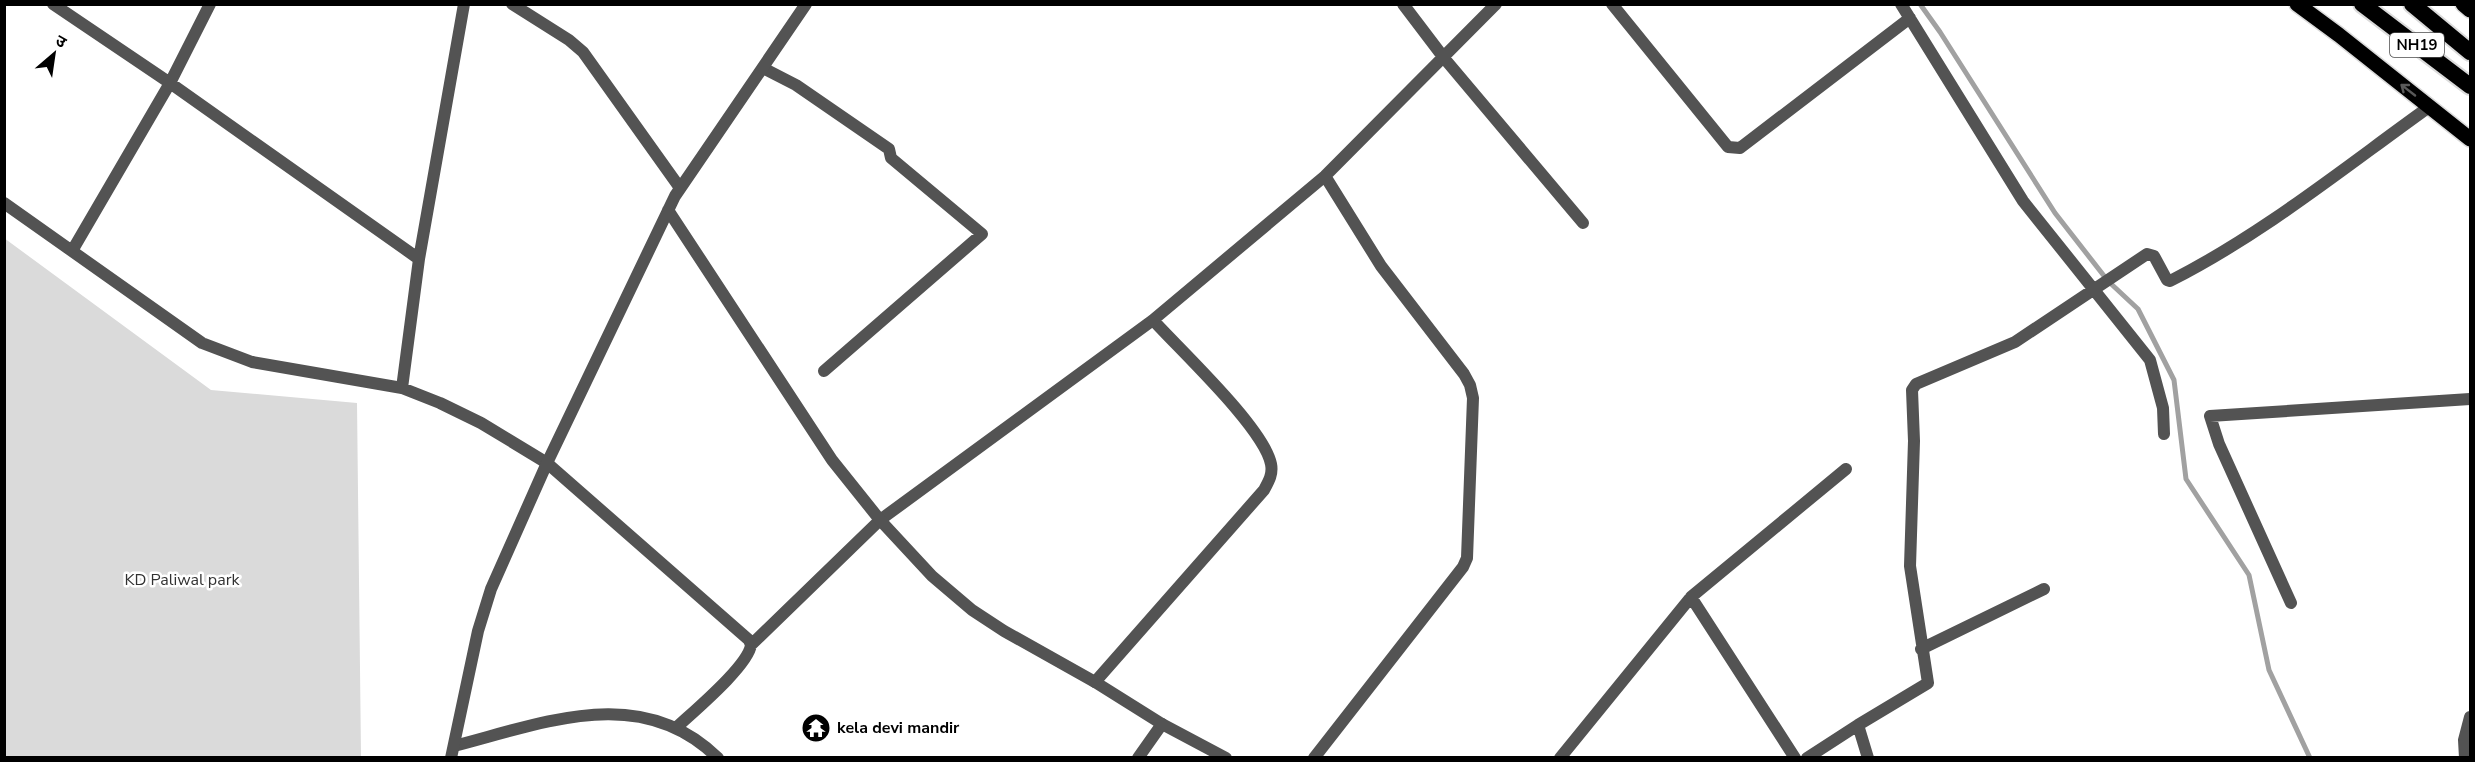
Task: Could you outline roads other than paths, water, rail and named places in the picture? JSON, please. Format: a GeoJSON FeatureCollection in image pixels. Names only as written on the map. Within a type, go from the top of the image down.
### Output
{"type":"FeatureCollection","features":[{"type":"Feature","properties":{"kind":"highway","name":"NH19"},"geometry":{"type":"LineString","coordinates":[[2362,4],[2470,86]]}},
{"type":"Feature","properties":{"kind":"highway","name":"NH19"},"geometry":{"type":"LineString","coordinates":[[2412,4],[2470,52]]}},
{"type":"Feature","properties":{"kind":"main road"},"geometry":{"type":"LineString","coordinates":[[2296,4],[2470,139]]}},
{"type":"Feature","properties":{"kind":"main road"},"geometry":{"type":"LineString","coordinates":[[2463,4],[2470,10]]}},
{"type":"Feature","properties":{"kind":"street"},"geometry":{"type":"LineString","coordinates":[[52,4],[170,83],[419,259]]}},
{"type":"Feature","properties":{"kind":"street"},"geometry":{"type":"LineString","coordinates":[[72,251],[170,83],[210,4]]}},
{"type":"Feature","properties":{"kind":"street"},"geometry":{"type":"LineString","coordinates":[[402,388],[419,259],[464,4]]}},
{"type":"Feature","properties":{"kind":"street"},"geometry":{"type":"LineString","coordinates":[[512,4],[569,40],[583,52],[680,188]]}},
{"type":"Feature","properties":{"kind":"street"},"geometry":{"type":"LineString","coordinates":[[718,758],[707,746],[677,727],[645,717],[621,713],[595,713],[452,752],[478,631],[490,589],[547,463],[680,188],[806,4]]}},
{"type":"Feature","properties":{"kind":"street"},"geometry":{"type":"LineString","coordinates":[[1403,4],[1444,58],[1583,224]]}},
{"type":"Feature","properties":{"kind":"street"},"geometry":{"type":"LineString","coordinates":[[677,727],[723,683],[748,655],[751,645],[880,520],[1153,320],[1325,176],[1496,4]]}},
{"type":"Feature","properties":{"kind":"street"},"geometry":{"type":"LineString","coordinates":[[1612,4],[1724,142],[1733,149],[1740,148],[1910,18]]}},
{"type":"Feature","properties":{"kind":"street"},"geometry":{"type":"LineString","coordinates":[[1901,4],[2023,201],[2150,360],[2163,408],[2164,434]]}},
{"type":"Feature","properties":{"kind":"street"},"geometry":{"type":"LineString","coordinates":[[763,68],[796,85],[889,149],[891,158],[982,234],[824,371]]}},
{"type":"Feature","properties":{"kind":"street"},"geometry":{"type":"LineString","coordinates":[[1807,758],[1928,683],[1910,566],[1914,387],[1916,384],[2014,342],[2121,271],[2151,254],[2167,280],[2170,281],[2198,267],[2259,229],[2430,107]]}},
{"type":"Feature","properties":{"kind":"street"},"geometry":{"type":"LineString","coordinates":[[1314,758],[1463,567],[1467,558],[1473,398],[1464,374],[1381,266],[1325,176]]}},
{"type":"Feature","properties":{"kind":"street"},"geometry":{"type":"LineString","coordinates":[[4,203],[183,331],[220,351],[252,362],[402,388],[482,423],[547,463],[744,634],[751,645]]}},
{"type":"Feature","properties":{"kind":"street"},"geometry":{"type":"LineString","coordinates":[[668,210],[832,460],[880,520],[932,576],[972,610],[1004,631],[1095,682],[1162,724],[1227,758]]}},
{"type":"Feature","properties":{"kind":"street"},"geometry":{"type":"LineString","coordinates":[[1095,682],[1264,490],[1272,471],[1264,447],[1248,422],[1153,320]]}},
{"type":"Feature","properties":{"kind":"street"},"geometry":{"type":"LineString","coordinates":[[2291,603],[2219,444],[2210,416],[2470,399]]}},
{"type":"Feature","properties":{"kind":"street"},"geometry":{"type":"LineString","coordinates":[[1560,758],[1691,597],[1846,469]]}},
{"type":"Feature","properties":{"kind":"street"},"geometry":{"type":"LineString","coordinates":[[1921,649],[2044,589]]}},
{"type":"Feature","properties":{"kind":"street"},"geometry":{"type":"LineString","coordinates":[[1691,597],[1795,758]]}},
{"type":"Feature","properties":{"kind":"street"},"geometry":{"type":"LineString","coordinates":[[2465,758],[2464,740],[2470,717]]}},
{"type":"Feature","properties":{"kind":"street"},"geometry":{"type":"LineString","coordinates":[[1138,758],[1162,724]]}},
{"type":"Feature","properties":{"kind":"street"},"geometry":{"type":"LineString","coordinates":[[1858,725],[1868,758]]}},
{"type":"Feature","properties":{"kind":"waterway"},"geometry":{"type":"LineString","coordinates":[[1920,4],[2055,213],[2108,281],[2138,309],[2174,380],[2186,479],[2249,575],[2269,670],[2310,758]]}},
{"type":"Feature","properties":{"kind":"place","name":"kela devi mandir"},"geometry":{"type":"Point","coordinates":[816,728]}},
{"type":"Feature","properties":{"kind":"park label","name":"KD Paliwal park"},"geometry":{"type":"Point","coordinates":[182,580]}}]}
